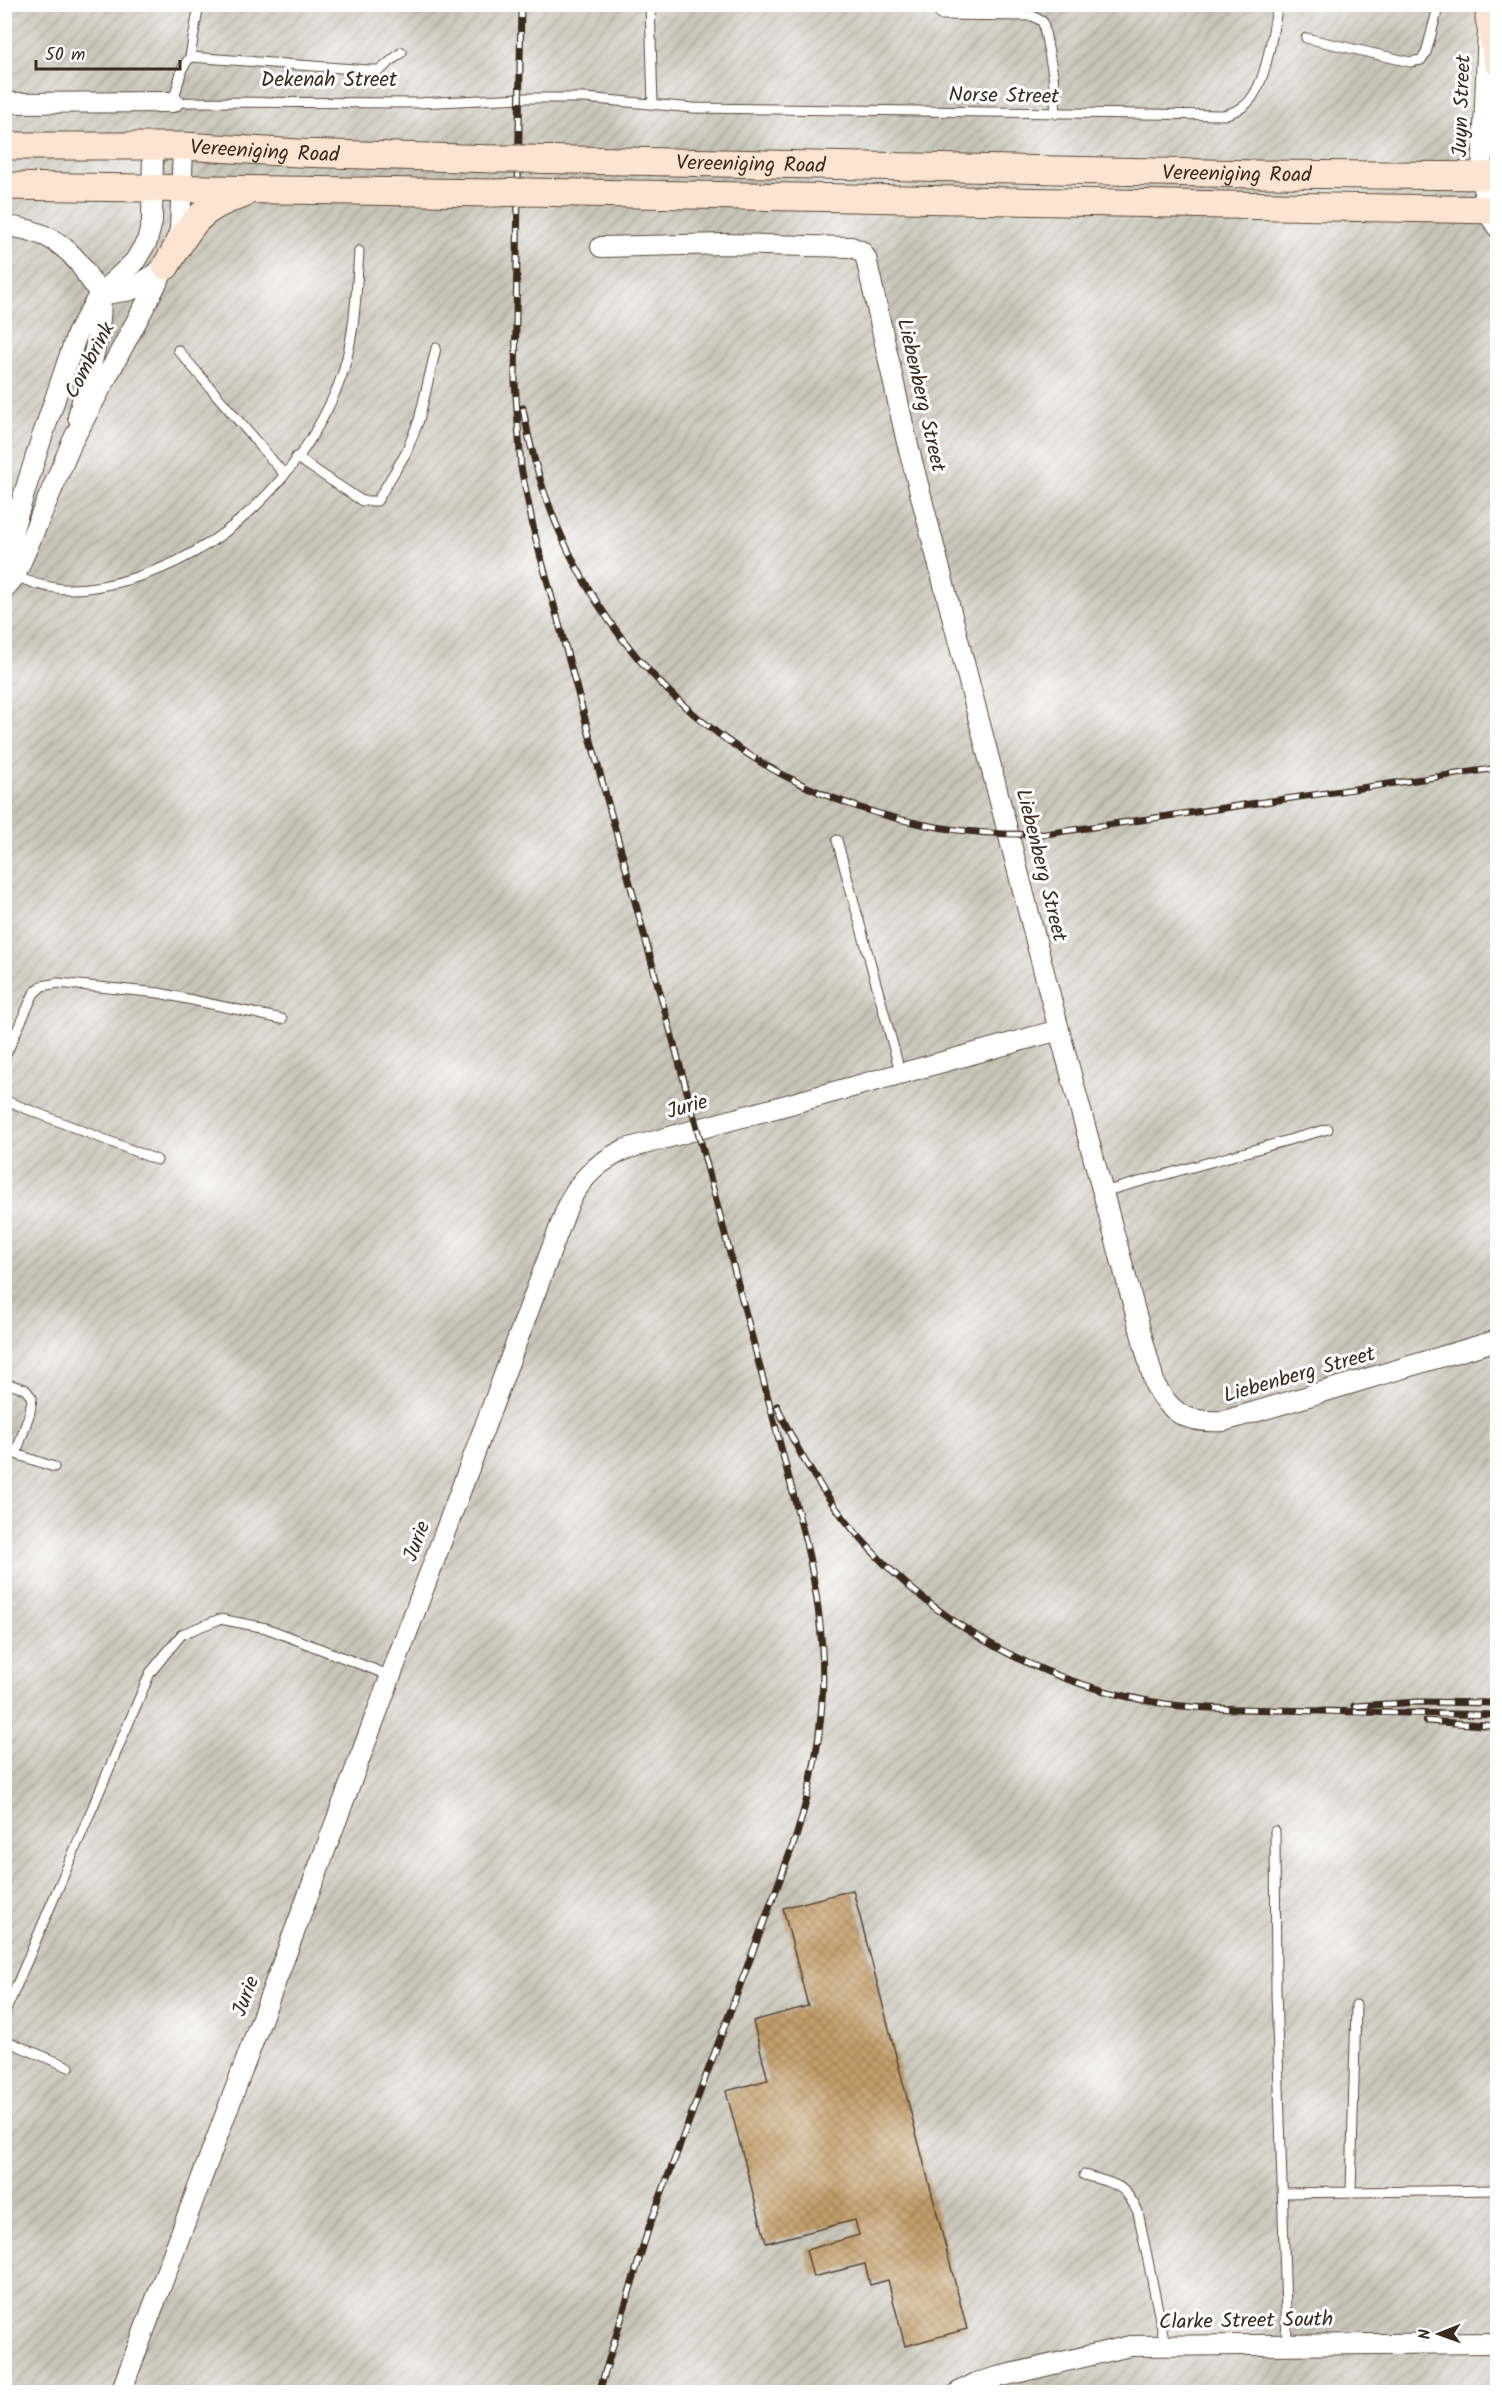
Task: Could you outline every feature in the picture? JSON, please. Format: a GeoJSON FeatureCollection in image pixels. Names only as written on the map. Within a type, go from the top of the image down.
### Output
{"type":"FeatureCollection","features":[{"type":"Feature","properties":{"kind":"main road"},"geometry":{"type":"LineString","coordinates":[[1489,11],[1497,63]]}},
{"type":"Feature","properties":{"kind":"main road","name":"Vereeniging Road"},"geometry":{"type":"LineString","coordinates":[[4,146],[183,146],[298,153],[494,159],[1490,176]]}},
{"type":"Feature","properties":{"kind":"main road","name":"Vereeniging Road"},"geometry":{"type":"LineString","coordinates":[[4,186],[526,192],[1494,216]]}},
{"type":"Feature","properties":{"kind":"main road"},"geometry":{"type":"LineString","coordinates":[[166,266],[188,230],[206,210],[224,200],[257,190]]}},
{"type":"Feature","properties":{"kind":"street","name":"Juyn Street"},"geometry":{"type":"LineString","coordinates":[[1489,11],[1490,176],[1494,216]]}},
{"type":"Feature","properties":{"kind":"street","name":"Dekenah Street"},"geometry":{"type":"LineString","coordinates":[[4,103],[173,102]]}},
{"type":"Feature","properties":{"kind":"street"},"geometry":{"type":"LineString","coordinates":[[4,558],[59,383],[77,334],[99,295],[142,253],[152,222],[153,146]]}},
{"type":"Feature","properties":{"kind":"street","name":"Combrink"},"geometry":{"type":"LineString","coordinates":[[8,578],[73,440],[166,266],[180,230],[183,146]]}},
{"type":"Feature","properties":{"kind":"street"},"geometry":{"type":"LineString","coordinates":[[4,226],[30,228],[54,239],[77,258],[99,295],[98,326],[73,440]]}},
{"type":"Feature","properties":{"kind":"street","name":"Liebenberg Street"},"geometry":{"type":"LineString","coordinates":[[601,247],[714,244],[844,247],[857,248],[866,258],[906,438],[1059,1030],[1155,1386],[1165,1402],[1180,1415],[1191,1420],[1224,1421],[1497,1340]]}},
{"type":"Feature","properties":{"kind":"street"},"geometry":{"type":"LineString","coordinates":[[99,295],[131,290],[166,266]]}},
{"type":"Feature","properties":{"kind":"street"},"geometry":{"type":"LineString","coordinates":[[59,383],[84,391]]}},
{"type":"Feature","properties":{"kind":"street","name":"Jurie"},"geometry":{"type":"LineString","coordinates":[[121,2392],[570,1200],[591,1169],[626,1149],[1059,1030]]}},
{"type":"Feature","properties":{"kind":"street","name":"Clarke Street South"},"geometry":{"type":"LineString","coordinates":[[959,2392],[976,2383],[998,2377],[1130,2346],[1496,2343]]}},
{"type":"Feature","properties":{"kind":"lane"},"geometry":{"type":"LineString","coordinates":[[173,102],[182,69],[190,57],[199,4]]}},
{"type":"Feature","properties":{"kind":"lane"},"geometry":{"type":"LineString","coordinates":[[650,4],[653,105]]}},
{"type":"Feature","properties":{"kind":"lane","name":"Norse Street"},"geometry":{"type":"LineString","coordinates":[[653,105],[772,110],[1224,115],[1243,107],[1255,92],[1265,69],[1278,4]]}},
{"type":"Feature","properties":{"kind":"lane"},"geometry":{"type":"LineString","coordinates":[[1306,38],[1410,62],[1421,60],[1426,53],[1439,4]]}},
{"type":"Feature","properties":{"kind":"lane"},"geometry":{"type":"LineString","coordinates":[[940,15],[1033,16],[1043,22],[1053,74],[1056,114]]}},
{"type":"Feature","properties":{"kind":"lane"},"geometry":{"type":"LineString","coordinates":[[190,57],[380,70],[402,52]]}},
{"type":"Feature","properties":{"kind":"lane","name":"Dekenah Street"},"geometry":{"type":"LineString","coordinates":[[173,102],[418,103],[563,98],[653,105]]}},
{"type":"Feature","properties":{"kind":"lane"},"geometry":{"type":"LineString","coordinates":[[8,578],[56,590],[79,590],[136,578],[178,562],[216,540],[242,520],[269,494],[309,439],[338,385],[354,322],[359,251]]}},
{"type":"Feature","properties":{"kind":"lane"},"geometry":{"type":"LineString","coordinates":[[296,457],[362,501],[376,501],[406,453],[419,420],[436,348]]}},
{"type":"Feature","properties":{"kind":"lane"},"geometry":{"type":"LineString","coordinates":[[178,350],[284,474]]}},
{"type":"Feature","properties":{"kind":"lane"},"geometry":{"type":"LineString","coordinates":[[837,840],[901,1075]]}},
{"type":"Feature","properties":{"kind":"lane"},"geometry":{"type":"LineString","coordinates":[[4,1059],[34,993],[42,986],[58,982],[159,993],[282,1019]]}},
{"type":"Feature","properties":{"kind":"lane"},"geometry":{"type":"LineString","coordinates":[[4,1100],[157,1160]]}},
{"type":"Feature","properties":{"kind":"lane"},"geometry":{"type":"LineString","coordinates":[[1103,1192],[1328,1129]]}},
{"type":"Feature","properties":{"kind":"lane"},"geometry":{"type":"LineString","coordinates":[[4,1383],[25,1389],[32,1398],[16,1454]]}},
{"type":"Feature","properties":{"kind":"lane"},"geometry":{"type":"LineString","coordinates":[[4,1449],[54,1467]]}},
{"type":"Feature","properties":{"kind":"lane"},"geometry":{"type":"LineString","coordinates":[[4,2015],[150,1673],[182,1634],[220,1619],[266,1628],[391,1676]]}},
{"type":"Feature","properties":{"kind":"lane"},"geometry":{"type":"LineString","coordinates":[[1275,1831],[1276,1991],[1287,2343]]}},
{"type":"Feature","properties":{"kind":"lane"},"geometry":{"type":"LineString","coordinates":[[1351,2192],[1356,2005]]}},
{"type":"Feature","properties":{"kind":"lane"},"geometry":{"type":"LineString","coordinates":[[4,2040],[69,2067]]}},
{"type":"Feature","properties":{"kind":"lane"},"geometry":{"type":"LineString","coordinates":[[1084,2175],[1113,2183],[1129,2192],[1138,2212],[1165,2344]]}},
{"type":"Feature","properties":{"kind":"lane"},"geometry":{"type":"LineString","coordinates":[[1282,2193],[1497,2190]]}},
{"type":"Feature","properties":{"kind":"lane"},"geometry":{"type":"LineString","coordinates":[[1496,2343],[1497,2392]]}},
{"type":"Feature","properties":{"kind":"shaded area"},"geometry":{"type":"Polygon","coordinates":[[[5,5],[1497,5],[1497,2392],[5,2392],[5,5]]]}},
{"type":"Feature","properties":{"kind":"building"},"geometry":{"type":"Polygon","coordinates":[[[853,1890],[967,2329],[905,2346],[888,2280],[870,2285],[865,2264],[813,2277],[806,2250],[859,2235],[855,2220],[766,2243],[726,2091],[768,2080],[753,2021],[808,2006],[783,1908],[853,1890]]]}},
{"type":"Feature","properties":{"kind":"railway"},"geometry":{"type":"LineString","coordinates":[[521,4],[515,382],[521,467],[535,536],[697,1128],[805,1539],[819,1616],[822,1653],[823,1689],[815,1761],[796,1837],[649,2227],[599,2392]]}},
{"type":"Feature","properties":{"kind":"railway"},"geometry":{"type":"LineString","coordinates":[[523,408],[547,501],[586,585],[638,659],[702,721],[776,771],[859,808],[949,829],[1045,834],[1498,768]]}},
{"type":"Feature","properties":{"kind":"railway"},"geometry":{"type":"LineString","coordinates":[[777,1406],[807,1464],[843,1517],[885,1564],[932,1606],[985,1641],[1041,1669],[1102,1690],[1180,1706],[1498,1715]]}},
{"type":"Feature","properties":{"kind":"railway"},"geometry":{"type":"LineString","coordinates":[[1354,1706],[1419,1702],[1498,1703]]}},
{"type":"Feature","properties":{"kind":"railway"},"geometry":{"type":"LineString","coordinates":[[1426,1721],[1498,1726]]}}]}
